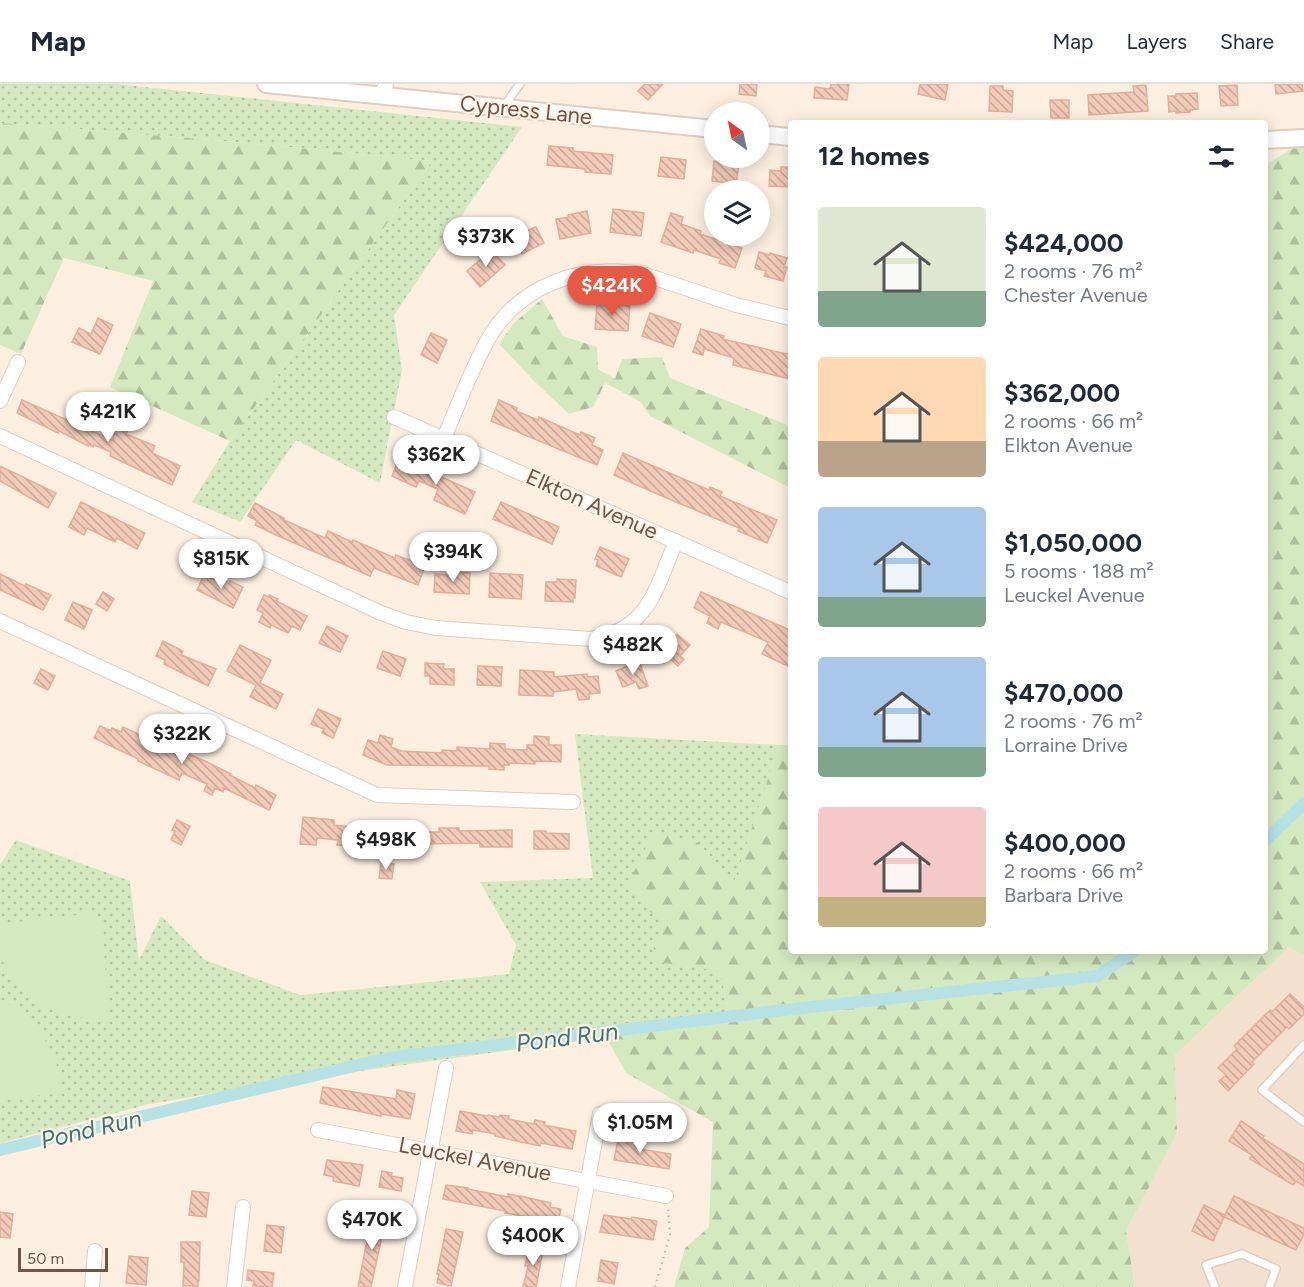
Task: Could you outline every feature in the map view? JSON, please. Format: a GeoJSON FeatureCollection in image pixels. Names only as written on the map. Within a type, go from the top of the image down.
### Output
{"type":"FeatureCollection","features":[{"type":"Feature","properties":{"kind":"street","name":"Cypress Lane"},"geometry":{"type":"LineString","coordinates":[[266,84],[383,90],[502,108],[704,128]]}},
{"type":"Feature","properties":{"kind":"street"},"geometry":{"type":"LineString","coordinates":[[770,135],[788,137]]}},
{"type":"Feature","properties":{"kind":"street"},"geometry":{"type":"LineString","coordinates":[[1268,140],[1304,138]]}},
{"type":"Feature","properties":{"kind":"street"},"geometry":{"type":"LineString","coordinates":[[444,438],[485,345],[497,326],[514,308],[532,294],[568,277],[590,272],[612,271],[646,275],[736,305],[788,318]]}},
{"type":"Feature","properties":{"kind":"street"},"geometry":{"type":"LineString","coordinates":[[0,401],[18,362]]}},
{"type":"Feature","properties":{"kind":"street","name":"Elkton Avenue"},"geometry":{"type":"LineString","coordinates":[[394,417],[788,590]]}},
{"type":"Feature","properties":{"kind":"street"},"geometry":{"type":"LineString","coordinates":[[0,436],[381,613],[406,622],[436,628],[590,639],[616,633],[628,626],[648,605],[676,541]]}},
{"type":"Feature","properties":{"kind":"street"},"geometry":{"type":"LineString","coordinates":[[0,621],[377,795],[573,802]]}},
{"type":"Feature","properties":{"kind":"street"},"geometry":{"type":"LineString","coordinates":[[405,1287],[446,1068]]}},
{"type":"Feature","properties":{"kind":"street"},"geometry":{"type":"LineString","coordinates":[[568,1287],[600,1114]]}},
{"type":"Feature","properties":{"kind":"street","name":"Leuckel Avenue"},"geometry":{"type":"LineString","coordinates":[[318,1130],[666,1196]]}},
{"type":"Feature","properties":{"kind":"street"},"geometry":{"type":"LineString","coordinates":[[234,1287],[243,1207]]}},
{"type":"Feature","properties":{"kind":"street"},"geometry":{"type":"LineString","coordinates":[[92,1287],[95,1251]]}},
{"type":"Feature","properties":{"kind":"lane"},"geometry":{"type":"LineString","coordinates":[[502,108],[520,84]]}},
{"type":"Feature","properties":{"kind":"lane"},"geometry":{"type":"LineString","coordinates":[[1304,1046],[1262,1090],[1304,1122]]}},
{"type":"Feature","properties":{"kind":"lane"},"geometry":{"type":"LineString","coordinates":[[1215,1287],[1206,1265],[1242,1254],[1276,1269],[1269,1287]]}},
{"type":"Feature","properties":{"kind":"path"},"geometry":{"type":"LineString","coordinates":[[655,1287],[670,1234],[666,1196]]}},
{"type":"Feature","properties":{"kind":"shaded area"},"geometry":{"type":"Polygon","coordinates":[[[1289,947],[1304,956],[1304,1287],[1135,1287],[1126,1231],[1177,1133],[1175,1055],[1289,947]]]}},
{"type":"Feature","properties":{"kind":"green space"},"geometry":{"type":"Polygon","coordinates":[[[0,84],[116,84],[522,127],[394,315],[402,370],[380,483],[296,440],[240,522],[192,502],[230,441],[432,161],[0,123],[0,84]]]}},
{"type":"Feature","properties":{"kind":"green space"},"geometry":{"type":"Polygon","coordinates":[[[0,123],[432,161],[230,441],[110,387],[153,281],[64,258],[21,354],[0,345],[0,123]]]}},
{"type":"Feature","properties":{"kind":"green space"},"geometry":{"type":"Polygon","coordinates":[[[1294,147],[1304,147],[1304,956],[1289,947],[1175,1055],[1177,1133],[1126,1231],[1135,1287],[674,1287],[685,1248],[709,1227],[713,1122],[626,1073],[606,1037],[730,1022],[720,971],[650,961],[662,923],[626,888],[654,831],[697,842],[734,882],[779,745],[788,745],[788,954],[1268,954],[1268,163],[1294,147]]]}},
{"type":"Feature","properties":{"kind":"green space"},"geometry":{"type":"Polygon","coordinates":[[[542,299],[563,336],[597,347],[598,369],[615,379],[622,359],[662,357],[670,378],[788,425],[788,487],[650,416],[641,402],[605,383],[593,407],[569,414],[499,344],[513,324],[542,299]]]}},
{"type":"Feature","properties":{"kind":"green space"},"geometry":{"type":"Polygon","coordinates":[[[575,734],[779,745],[734,883],[697,842],[730,1022],[260,1085],[150,1104],[0,1143],[0,865],[16,840],[130,881],[139,960],[161,916],[205,960],[300,995],[509,974],[516,945],[480,882],[593,878],[575,734]]]}},
{"type":"Feature","properties":{"kind":"green space"},"geometry":{"type":"Polygon","coordinates":[[[93,913],[101,917],[110,1018],[82,1018],[43,1006],[21,988],[7,970],[1,956],[0,924],[93,913]]]}},
{"type":"Feature","properties":{"kind":"green space"},"geometry":{"type":"Polygon","coordinates":[[[0,999],[25,1016],[44,1037],[56,1064],[63,1093],[0,1100],[0,999]]]}},
{"type":"Feature","properties":{"kind":"building"},"geometry":{"type":"Polygon","coordinates":[[[645,84],[663,84],[648,100],[638,91],[645,84]]]}},
{"type":"Feature","properties":{"kind":"building"},"geometry":{"type":"Polygon","coordinates":[[[740,84],[757,84],[756,96],[739,94],[740,84]]]}},
{"type":"Feature","properties":{"kind":"building"},"geometry":{"type":"Polygon","coordinates":[[[831,84],[849,84],[847,100],[814,98],[815,87],[830,89],[831,84]]]}},
{"type":"Feature","properties":{"kind":"building"},"geometry":{"type":"Polygon","coordinates":[[[920,84],[948,84],[945,100],[918,94],[920,84]]]}},
{"type":"Feature","properties":{"kind":"building"},"geometry":{"type":"Polygon","coordinates":[[[1275,84],[1302,84],[1303,91],[1276,94],[1275,84]]]}},
{"type":"Feature","properties":{"kind":"building"},"geometry":{"type":"Polygon","coordinates":[[[1146,85],[1148,111],[1089,115],[1088,95],[1134,92],[1133,86],[1146,85]]]}},
{"type":"Feature","properties":{"kind":"building"},"geometry":{"type":"Polygon","coordinates":[[[1237,85],[1238,105],[1221,106],[1219,86],[1237,85]]]}},
{"type":"Feature","properties":{"kind":"building"},"geometry":{"type":"Polygon","coordinates":[[[990,86],[1003,86],[1003,90],[1013,91],[1012,112],[989,111],[990,86]]]}},
{"type":"Feature","properties":{"kind":"building"},"geometry":{"type":"Polygon","coordinates":[[[1197,93],[1198,109],[1190,110],[1190,112],[1169,112],[1168,96],[1197,93]]]}},
{"type":"Feature","properties":{"kind":"building"},"geometry":{"type":"Polygon","coordinates":[[[1050,100],[1069,100],[1069,118],[1051,118],[1050,100]]]}},
{"type":"Feature","properties":{"kind":"building"},"geometry":{"type":"Polygon","coordinates":[[[549,146],[613,155],[611,174],[547,165],[549,146]]]}},
{"type":"Feature","properties":{"kind":"building"},"geometry":{"type":"Polygon","coordinates":[[[661,157],[686,160],[684,179],[658,176],[661,157]]]}},
{"type":"Feature","properties":{"kind":"building"},"geometry":{"type":"Polygon","coordinates":[[[781,167],[788,167],[788,187],[770,186],[770,170],[781,171],[781,167]]]}},
{"type":"Feature","properties":{"kind":"building"},"geometry":{"type":"Polygon","coordinates":[[[713,168],[738,168],[737,180],[712,180],[713,168]]]}},
{"type":"Feature","properties":{"kind":"building"},"geometry":{"type":"Polygon","coordinates":[[[613,209],[644,213],[641,236],[610,232],[613,209]]]}},
{"type":"Feature","properties":{"kind":"building"},"geometry":{"type":"Polygon","coordinates":[[[587,211],[591,233],[560,239],[556,219],[587,211]]]}},
{"type":"Feature","properties":{"kind":"building"},"geometry":{"type":"Polygon","coordinates":[[[671,213],[683,217],[681,224],[701,231],[700,234],[704,235],[704,246],[742,248],[735,268],[719,263],[721,259],[694,250],[693,253],[661,242],[671,213]]]}},
{"type":"Feature","properties":{"kind":"building"},"geometry":{"type":"Polygon","coordinates":[[[536,227],[544,243],[522,254],[514,237],[536,227]]]}},
{"type":"Feature","properties":{"kind":"building"},"geometry":{"type":"Polygon","coordinates":[[[491,250],[505,265],[480,287],[467,271],[491,250]]]}},
{"type":"Feature","properties":{"kind":"building"},"geometry":{"type":"Polygon","coordinates":[[[759,252],[787,258],[783,281],[764,276],[766,271],[755,268],[759,252]]]}},
{"type":"Feature","properties":{"kind":"building"},"geometry":{"type":"Polygon","coordinates":[[[597,303],[630,305],[628,331],[595,329],[597,303]]]}},
{"type":"Feature","properties":{"kind":"building"},"geometry":{"type":"Polygon","coordinates":[[[650,313],[681,324],[673,347],[642,336],[650,313]]]}},
{"type":"Feature","properties":{"kind":"building"},"geometry":{"type":"Polygon","coordinates":[[[98,318],[113,325],[100,354],[72,342],[79,328],[91,334],[98,318]]]}},
{"type":"Feature","properties":{"kind":"building"},"geometry":{"type":"Polygon","coordinates":[[[701,329],[724,336],[723,339],[788,354],[788,379],[733,365],[734,358],[704,349],[703,355],[693,352],[701,329]]]}},
{"type":"Feature","properties":{"kind":"building"},"geometry":{"type":"Polygon","coordinates":[[[431,333],[447,340],[437,363],[421,355],[431,333]]]}},
{"type":"Feature","properties":{"kind":"building"},"geometry":{"type":"Polygon","coordinates":[[[22,400],[112,440],[119,423],[129,428],[126,434],[155,446],[152,453],[180,466],[172,485],[110,456],[111,452],[94,445],[93,447],[88,444],[88,446],[17,413],[22,400]]]}},
{"type":"Feature","properties":{"kind":"building"},"geometry":{"type":"Polygon","coordinates":[[[499,400],[517,408],[516,411],[538,420],[539,417],[580,435],[581,432],[595,438],[592,445],[603,450],[597,465],[491,421],[499,400]]]}},
{"type":"Feature","properties":{"kind":"building"},"geometry":{"type":"Polygon","coordinates":[[[623,453],[709,490],[710,487],[722,492],[720,496],[777,520],[767,543],[738,531],[739,528],[614,475],[623,453]]]}},
{"type":"Feature","properties":{"kind":"building"},"geometry":{"type":"Polygon","coordinates":[[[398,461],[409,466],[410,463],[475,492],[465,514],[434,500],[438,489],[419,481],[416,487],[392,476],[398,461]]]}},
{"type":"Feature","properties":{"kind":"building"},"geometry":{"type":"Polygon","coordinates":[[[0,466],[56,493],[48,508],[0,481],[0,466]]]}},
{"type":"Feature","properties":{"kind":"building"},"geometry":{"type":"Polygon","coordinates":[[[81,502],[145,533],[137,549],[117,538],[115,542],[87,528],[84,535],[69,527],[81,502]]]}},
{"type":"Feature","properties":{"kind":"building"},"geometry":{"type":"Polygon","coordinates":[[[501,502],[559,527],[552,544],[493,519],[501,502]]]}},
{"type":"Feature","properties":{"kind":"building"},"geometry":{"type":"Polygon","coordinates":[[[255,503],[284,520],[325,538],[328,531],[395,558],[396,555],[425,566],[418,585],[374,568],[370,576],[255,525],[257,521],[248,516],[255,503]]]}},
{"type":"Feature","properties":{"kind":"building"},"geometry":{"type":"Polygon","coordinates":[[[600,547],[629,559],[621,577],[596,566],[598,560],[595,559],[600,547]]]}},
{"type":"Feature","properties":{"kind":"building"},"geometry":{"type":"Polygon","coordinates":[[[449,571],[470,573],[469,594],[434,592],[435,574],[449,575],[449,571]]]}},
{"type":"Feature","properties":{"kind":"building"},"geometry":{"type":"Polygon","coordinates":[[[490,573],[523,575],[521,599],[489,597],[490,573]]]}},
{"type":"Feature","properties":{"kind":"building"},"geometry":{"type":"Polygon","coordinates":[[[0,574],[51,595],[43,610],[0,590],[0,574]]]}},
{"type":"Feature","properties":{"kind":"building"},"geometry":{"type":"Polygon","coordinates":[[[204,575],[217,581],[218,578],[229,583],[230,581],[243,587],[233,608],[197,590],[204,575]]]}},
{"type":"Feature","properties":{"kind":"building"},"geometry":{"type":"Polygon","coordinates":[[[557,579],[576,580],[573,602],[545,601],[546,582],[557,582],[557,579]]]}},
{"type":"Feature","properties":{"kind":"building"},"geometry":{"type":"Polygon","coordinates":[[[103,592],[114,599],[107,611],[96,604],[103,592]]]}},
{"type":"Feature","properties":{"kind":"building"},"geometry":{"type":"Polygon","coordinates":[[[701,592],[788,629],[788,666],[762,654],[768,642],[721,622],[718,629],[707,623],[710,616],[694,608],[701,592]]]}},
{"type":"Feature","properties":{"kind":"building"},"geometry":{"type":"Polygon","coordinates":[[[264,595],[278,599],[276,601],[307,616],[300,630],[292,626],[288,633],[259,622],[263,613],[257,610],[264,595]]]}},
{"type":"Feature","properties":{"kind":"building"},"geometry":{"type":"Polygon","coordinates":[[[73,602],[92,610],[84,629],[65,620],[73,602]]]}},
{"type":"Feature","properties":{"kind":"building"},"geometry":{"type":"Polygon","coordinates":[[[327,626],[348,636],[340,652],[319,643],[327,626]]]}},
{"type":"Feature","properties":{"kind":"building"},"geometry":{"type":"Polygon","coordinates":[[[677,634],[690,645],[680,656],[684,659],[678,666],[669,658],[664,663],[654,653],[667,639],[670,642],[677,634]]]}},
{"type":"Feature","properties":{"kind":"building"},"geometry":{"type":"Polygon","coordinates":[[[163,641],[183,651],[181,655],[216,669],[208,686],[164,664],[165,660],[156,656],[163,641]]]}},
{"type":"Feature","properties":{"kind":"building"},"geometry":{"type":"Polygon","coordinates":[[[240,645],[271,660],[260,683],[283,694],[276,709],[250,697],[256,685],[227,671],[240,645]]]}},
{"type":"Feature","properties":{"kind":"building"},"geometry":{"type":"Polygon","coordinates":[[[383,651],[406,659],[400,676],[377,668],[383,651]]]}},
{"type":"Feature","properties":{"kind":"building"},"geometry":{"type":"Polygon","coordinates":[[[639,661],[648,686],[639,689],[636,682],[623,687],[616,671],[639,661]]]}},
{"type":"Feature","properties":{"kind":"building"},"geometry":{"type":"Polygon","coordinates":[[[425,663],[444,664],[443,669],[454,669],[454,685],[430,684],[430,676],[425,676],[425,663]]]}},
{"type":"Feature","properties":{"kind":"building"},"geometry":{"type":"Polygon","coordinates":[[[478,666],[502,667],[501,686],[477,685],[478,666]]]}},
{"type":"Feature","properties":{"kind":"building"},"geometry":{"type":"Polygon","coordinates":[[[41,669],[55,676],[48,690],[34,683],[41,669]]]}},
{"type":"Feature","properties":{"kind":"building"},"geometry":{"type":"Polygon","coordinates":[[[520,670],[554,672],[554,677],[587,674],[588,677],[598,676],[600,693],[589,694],[589,699],[579,700],[576,689],[553,692],[553,696],[519,695],[520,670]]]}},
{"type":"Feature","properties":{"kind":"building"},"geometry":{"type":"Polygon","coordinates":[[[318,709],[341,719],[333,738],[322,733],[324,729],[311,724],[318,709]]]}},
{"type":"Feature","properties":{"kind":"building"},"geometry":{"type":"Polygon","coordinates":[[[100,726],[121,732],[123,727],[205,761],[255,788],[256,785],[276,795],[269,810],[224,788],[223,792],[215,788],[212,795],[204,791],[207,784],[182,773],[179,780],[94,738],[100,726]]]}},
{"type":"Feature","properties":{"kind":"building"},"geometry":{"type":"Polygon","coordinates":[[[380,735],[393,739],[391,747],[401,751],[442,753],[442,750],[457,751],[457,747],[490,749],[490,743],[505,744],[505,749],[527,750],[527,745],[534,745],[534,736],[549,737],[549,745],[561,745],[561,762],[509,763],[509,765],[504,765],[504,770],[489,769],[489,766],[387,765],[363,755],[368,740],[378,743],[380,735]]]}},
{"type":"Feature","properties":{"kind":"building"},"geometry":{"type":"Polygon","coordinates":[[[303,817],[334,820],[334,825],[357,828],[358,823],[376,825],[376,829],[380,830],[379,841],[374,840],[373,851],[355,850],[355,846],[337,845],[338,840],[317,838],[316,845],[300,844],[303,817]]]}},
{"type":"Feature","properties":{"kind":"building"},"geometry":{"type":"Polygon","coordinates":[[[177,820],[190,826],[181,845],[171,840],[175,831],[172,830],[177,820]]]}},
{"type":"Feature","properties":{"kind":"building"},"geometry":{"type":"Polygon","coordinates":[[[400,827],[420,827],[420,832],[439,832],[439,828],[459,828],[459,831],[512,830],[512,847],[480,847],[480,843],[400,842],[400,827]]]}},
{"type":"Feature","properties":{"kind":"building"},"geometry":{"type":"Polygon","coordinates":[[[534,831],[569,834],[569,849],[534,849],[534,831]]]}},
{"type":"Feature","properties":{"kind":"building"},"geometry":{"type":"Polygon","coordinates":[[[381,863],[394,864],[392,879],[379,878],[381,863]]]}},
{"type":"Feature","properties":{"kind":"building"},"geometry":{"type":"Polygon","coordinates":[[[1290,994],[1304,1007],[1304,1014],[1289,1029],[1287,1027],[1252,1062],[1254,1064],[1228,1091],[1219,1081],[1226,1075],[1218,1068],[1237,1049],[1234,1046],[1270,1010],[1272,1012],[1290,994]]]}},
{"type":"Feature","properties":{"kind":"building"},"geometry":{"type":"Polygon","coordinates":[[[323,1087],[396,1099],[397,1090],[415,1094],[410,1119],[381,1114],[381,1116],[320,1103],[323,1087]]]}},
{"type":"Feature","properties":{"kind":"building"},"geometry":{"type":"Polygon","coordinates":[[[460,1111],[487,1116],[509,1116],[508,1119],[534,1124],[535,1120],[545,1122],[544,1125],[576,1131],[572,1149],[541,1143],[540,1146],[473,1130],[472,1134],[456,1131],[460,1111]]]}},
{"type":"Feature","properties":{"kind":"building"},"geometry":{"type":"Polygon","coordinates":[[[1241,1121],[1264,1136],[1262,1138],[1304,1164],[1304,1186],[1296,1181],[1293,1185],[1250,1159],[1252,1155],[1229,1141],[1241,1121]]]}},
{"type":"Feature","properties":{"kind":"building"},"geometry":{"type":"Polygon","coordinates":[[[619,1135],[637,1138],[635,1148],[671,1154],[669,1169],[614,1160],[619,1135]]]}},
{"type":"Feature","properties":{"kind":"building"},"geometry":{"type":"Polygon","coordinates":[[[327,1160],[363,1165],[359,1186],[333,1181],[334,1177],[324,1175],[327,1160]]]}},
{"type":"Feature","properties":{"kind":"building"},"geometry":{"type":"Polygon","coordinates":[[[382,1171],[392,1173],[391,1176],[403,1178],[401,1191],[379,1187],[382,1171]]]}},
{"type":"Feature","properties":{"kind":"building"},"geometry":{"type":"Polygon","coordinates":[[[446,1185],[551,1203],[550,1207],[561,1209],[558,1222],[443,1199],[446,1185]]]}},
{"type":"Feature","properties":{"kind":"building"},"geometry":{"type":"Polygon","coordinates":[[[192,1191],[209,1193],[206,1217],[189,1215],[192,1191]]]}},
{"type":"Feature","properties":{"kind":"building"},"geometry":{"type":"Polygon","coordinates":[[[1234,1196],[1304,1228],[1304,1234],[1296,1250],[1224,1217],[1234,1196]]]}},
{"type":"Feature","properties":{"kind":"building"},"geometry":{"type":"Polygon","coordinates":[[[1204,1205],[1225,1215],[1213,1241],[1192,1231],[1204,1205]]]}},
{"type":"Feature","properties":{"kind":"building"},"geometry":{"type":"Polygon","coordinates":[[[0,1212],[13,1214],[10,1238],[0,1237],[0,1212]]]}},
{"type":"Feature","properties":{"kind":"building"},"geometry":{"type":"Polygon","coordinates":[[[372,1215],[386,1218],[371,1287],[358,1287],[372,1215]]]}},
{"type":"Feature","properties":{"kind":"building"},"geometry":{"type":"Polygon","coordinates":[[[604,1215],[657,1221],[653,1240],[600,1232],[604,1215]]]}},
{"type":"Feature","properties":{"kind":"building"},"geometry":{"type":"Polygon","coordinates":[[[267,1225],[284,1227],[281,1253],[264,1251],[267,1225]]]}},
{"type":"Feature","properties":{"kind":"building"},"geometry":{"type":"Polygon","coordinates":[[[446,1229],[463,1232],[451,1286],[437,1283],[446,1229]]]}},
{"type":"Feature","properties":{"kind":"building"},"geometry":{"type":"Polygon","coordinates":[[[181,1242],[200,1242],[198,1286],[183,1286],[184,1262],[181,1262],[181,1242]]]}},
{"type":"Feature","properties":{"kind":"building"},"geometry":{"type":"Polygon","coordinates":[[[529,1248],[543,1250],[536,1287],[523,1287],[529,1248]]]}},
{"type":"Feature","properties":{"kind":"building"},"geometry":{"type":"Polygon","coordinates":[[[129,1256],[148,1258],[146,1285],[126,1283],[129,1256]]]}},
{"type":"Feature","properties":{"kind":"building"},"geometry":{"type":"Polygon","coordinates":[[[601,1260],[618,1263],[614,1284],[598,1281],[601,1260]]]}},
{"type":"Feature","properties":{"kind":"building"},"geometry":{"type":"Polygon","coordinates":[[[248,1270],[274,1273],[272,1287],[253,1286],[254,1281],[247,1280],[248,1270]]]}},
{"type":"Feature","properties":{"kind":"waterway","name":"Pond Run"},"geometry":{"type":"LineString","coordinates":[[1268,838],[1304,803]]}},
{"type":"Feature","properties":{"kind":"waterway","name":"Pond Run"},"geometry":{"type":"LineString","coordinates":[[0,1150],[388,1058],[784,1010],[1097,976],[1130,954]]}}]}
